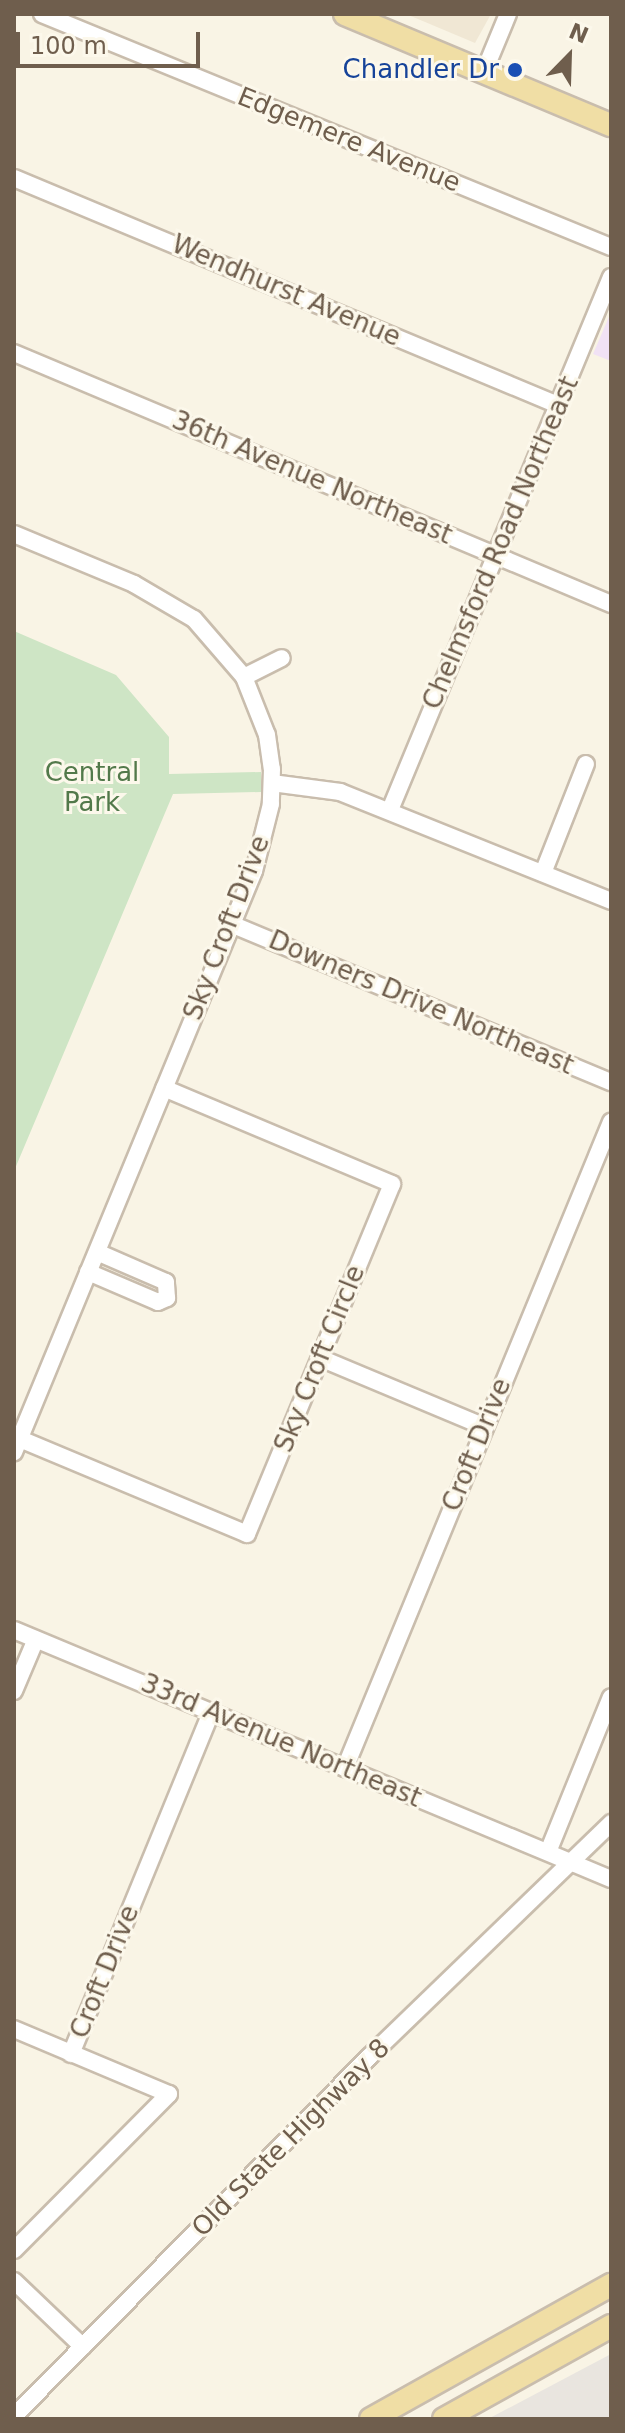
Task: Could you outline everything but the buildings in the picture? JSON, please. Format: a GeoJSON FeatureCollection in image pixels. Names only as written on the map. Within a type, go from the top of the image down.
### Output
{"type":"FeatureCollection","features":[{"type":"Feature","properties":{"kind":"main road"},"geometry":{"type":"LineString","coordinates":[[345,14],[611,125]]}},
{"type":"Feature","properties":{"kind":"main road"},"geometry":{"type":"LineString","coordinates":[[371,2419],[611,2285]]}},
{"type":"Feature","properties":{"kind":"main road"},"geometry":{"type":"LineString","coordinates":[[444,2419],[611,2326]]}},
{"type":"Feature","properties":{"kind":"street","name":"Edgemere Avenue"},"geometry":{"type":"LineString","coordinates":[[42,14],[611,247]]}},
{"type":"Feature","properties":{"kind":"street"},"geometry":{"type":"LineString","coordinates":[[484,72],[508,14]]}},
{"type":"Feature","properties":{"kind":"street","name":"Wendhurst Avenue"},"geometry":{"type":"LineString","coordinates":[[14,178],[558,405]]}},
{"type":"Feature","properties":{"kind":"street","name":"Chelmsford Road Northeast"},"geometry":{"type":"LineString","coordinates":[[390,810],[611,277]]}},
{"type":"Feature","properties":{"kind":"street","name":"36th Avenue Northeast"},"geometry":{"type":"LineString","coordinates":[[14,353],[611,604]]}},
{"type":"Feature","properties":{"kind":"street","name":"Sky Croft Drive"},"geometry":{"type":"LineString","coordinates":[[14,534],[165,599],[220,643],[244,677],[267,735],[272,783],[265,838],[17,1446]]}},
{"type":"Feature","properties":{"kind":"street"},"geometry":{"type":"LineString","coordinates":[[244,677],[282,658]]}},
{"type":"Feature","properties":{"kind":"street"},"geometry":{"type":"LineString","coordinates":[[543,873],[586,764]]}},
{"type":"Feature","properties":{"kind":"street"},"geometry":{"type":"LineString","coordinates":[[272,783],[340,792],[611,901]]}},
{"type":"Feature","properties":{"kind":"street","name":"Downers Drive Northeast"},"geometry":{"type":"LineString","coordinates":[[231,924],[611,1082]]}},
{"type":"Feature","properties":{"kind":"street","name":"Sky Croft Circle"},"geometry":{"type":"LineString","coordinates":[[17,1446],[247,1534],[392,1184],[164,1088]]}},
{"type":"Feature","properties":{"kind":"street","name":"Croft Drive"},"geometry":{"type":"LineString","coordinates":[[345,1768],[611,1122]]}},
{"type":"Feature","properties":{"kind":"street"},"geometry":{"type":"LineString","coordinates":[[88,1272],[158,1302],[167,1298],[166,1282],[97,1252]]}},
{"type":"Feature","properties":{"kind":"street"},"geometry":{"type":"LineString","coordinates":[[320,1358],[485,1427]]}},
{"type":"Feature","properties":{"kind":"street","name":"33rd Avenue Northeast"},"geometry":{"type":"LineString","coordinates":[[14,1630],[611,1879]]}},
{"type":"Feature","properties":{"kind":"street"},"geometry":{"type":"LineString","coordinates":[[14,1691],[36,1639]]}},
{"type":"Feature","properties":{"kind":"street"},"geometry":{"type":"LineString","coordinates":[[548,1852],[611,1697]]}},
{"type":"Feature","properties":{"kind":"street","name":"Croft Drive"},"geometry":{"type":"LineString","coordinates":[[71,2054],[211,1713]]}},
{"type":"Feature","properties":{"kind":"street","name":"Old State Highway 8"},"geometry":{"type":"LineString","coordinates":[[14,2416],[611,1823]]}},
{"type":"Feature","properties":{"kind":"street"},"geometry":{"type":"LineString","coordinates":[[14,2029],[169,2094],[14,2250]]}},
{"type":"Feature","properties":{"kind":"street"},"geometry":{"type":"LineString","coordinates":[[14,2281],[83,2347]]}},
{"type":"Feature","properties":{"kind":"shaded area"},"geometry":{"type":"Polygon","coordinates":[[[406,14],[491,14],[475,43],[406,14]]]}},
{"type":"Feature","properties":{"kind":"shaded area"},"geometry":{"type":"Polygon","coordinates":[[[611,312],[611,361],[593,354],[611,312]]]}},
{"type":"Feature","properties":{"kind":"shaded area"},"geometry":{"type":"Polygon","coordinates":[[[611,2354],[611,2419],[488,2419],[611,2354]]]}},
{"type":"Feature","properties":{"kind":"green space","name":"Central Park"},"geometry":{"type":"Polygon","coordinates":[[[14,631],[116,675],[169,737],[169,774],[261,772],[261,792],[173,794],[14,1171],[14,631]]]}},
{"type":"Feature","properties":{"kind":"place","name":"Chandler Dr"},"geometry":{"type":"Point","coordinates":[515,70]}}]}
